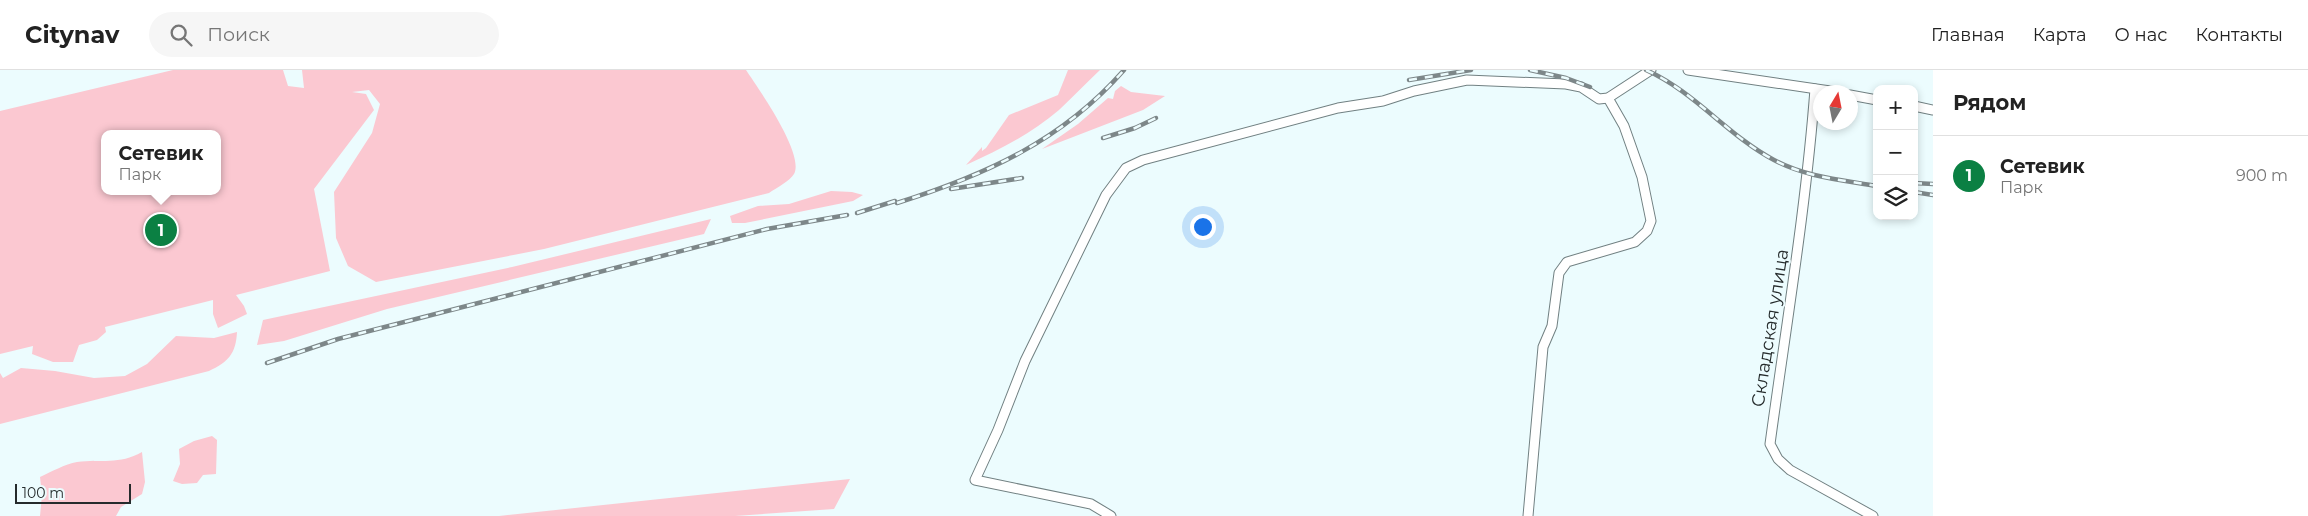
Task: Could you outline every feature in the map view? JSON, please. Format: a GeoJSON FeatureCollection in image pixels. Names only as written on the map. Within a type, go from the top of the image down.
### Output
{"type":"FeatureCollection","features":[{"type":"Feature","properties":{"kind":"street"},"geometry":{"type":"LineString","coordinates":[[1111,516],[1091,504],[976,480],[1025,361],[1106,196],[1121,174],[1134,163],[1338,108],[1383,100],[1414,91],[1467,80],[1566,84],[1581,87],[1600,98],[1608,98],[1651,70]]}},
{"type":"Feature","properties":{"kind":"street"},"geometry":{"type":"LineString","coordinates":[[1688,70],[1813,88]]}},
{"type":"Feature","properties":{"kind":"street"},"geometry":{"type":"LineString","coordinates":[[1858,96],[1873,99]]}},
{"type":"Feature","properties":{"kind":"street"},"geometry":{"type":"LineString","coordinates":[[1528,516],[1543,347],[1552,326],[1559,273],[1567,262],[1635,242],[1647,231],[1651,221],[1642,177],[1624,126],[1608,98]]}},
{"type":"Feature","properties":{"kind":"street"},"geometry":{"type":"LineString","coordinates":[[1918,107],[1933,110]]}},
{"type":"Feature","properties":{"kind":"street","name":"Складская улица"},"geometry":{"type":"LineString","coordinates":[[1813,108],[1800,239],[1770,444],[1778,459],[1790,470],[1873,516]]}},
{"type":"Feature","properties":{"kind":"shaded area"},"geometry":{"type":"Polygon","coordinates":[[[173,70],[283,70],[288,86],[304,88],[302,70],[746,70],[779,121],[793,152],[796,165],[794,174],[786,182],[769,193],[544,249],[376,282],[348,266],[336,238],[334,192],[372,133],[380,104],[369,90],[352,92],[366,94],[374,110],[314,189],[330,271],[236,295],[247,314],[218,328],[213,314],[213,300],[105,327],[106,332],[97,340],[79,345],[73,362],[53,362],[32,354],[33,346],[0,354],[0,111],[173,70]]]}},
{"type":"Feature","properties":{"kind":"shaded area"},"geometry":{"type":"Polygon","coordinates":[[[1068,70],[1100,70],[1059,110],[1037,127],[1003,147],[966,165],[982,147],[982,151],[986,148],[1009,115],[1058,95],[1068,70]]]}},
{"type":"Feature","properties":{"kind":"shaded area"},"geometry":{"type":"Polygon","coordinates":[[[1121,86],[1131,92],[1165,96],[1143,110],[1042,149],[1078,124],[1108,98],[1113,99],[1115,91],[1121,86]]]}},
{"type":"Feature","properties":{"kind":"shaded area"},"geometry":{"type":"Polygon","coordinates":[[[831,191],[852,192],[863,195],[853,201],[745,223],[732,223],[730,216],[758,206],[789,204],[831,191]]]}},
{"type":"Feature","properties":{"kind":"shaded area"},"geometry":{"type":"Polygon","coordinates":[[[711,219],[704,234],[387,309],[284,341],[257,345],[263,320],[512,267],[711,219]]]}},
{"type":"Feature","properties":{"kind":"shaded area"},"geometry":{"type":"Polygon","coordinates":[[[237,332],[233,352],[226,361],[209,371],[0,424],[0,373],[3,378],[21,368],[55,371],[94,378],[125,376],[147,364],[176,336],[214,338],[237,332]]]}},
{"type":"Feature","properties":{"kind":"shaded area"},"geometry":{"type":"Polygon","coordinates":[[[212,436],[217,440],[216,474],[203,475],[197,483],[182,484],[173,481],[180,464],[179,449],[194,441],[212,436]]]}},
{"type":"Feature","properties":{"kind":"shaded area"},"geometry":{"type":"Polygon","coordinates":[[[142,452],[145,482],[142,494],[121,507],[116,516],[40,516],[42,495],[40,477],[72,463],[126,459],[142,452]]]}},
{"type":"Feature","properties":{"kind":"shaded area"},"geometry":{"type":"Polygon","coordinates":[[[850,479],[834,509],[735,516],[499,516],[850,479]]]}},
{"type":"Feature","properties":{"kind":"railway"},"geometry":{"type":"LineString","coordinates":[[897,203],[961,180],[1020,153],[1075,117],[1124,70]]}},
{"type":"Feature","properties":{"kind":"railway"},"geometry":{"type":"LineString","coordinates":[[1409,80],[1471,70]]}},
{"type":"Feature","properties":{"kind":"railway"},"geometry":{"type":"LineString","coordinates":[[1530,70],[1566,78],[1590,87]]}},
{"type":"Feature","properties":{"kind":"railway"},"geometry":{"type":"LineString","coordinates":[[1646,70],[1680,90],[1757,150],[1774,160],[1811,174],[1873,185]]}},
{"type":"Feature","properties":{"kind":"railway"},"geometry":{"type":"LineString","coordinates":[[1103,138],[1135,128],[1156,118]]}},
{"type":"Feature","properties":{"kind":"railway"},"geometry":{"type":"LineString","coordinates":[[951,189],[1022,178]]}},
{"type":"Feature","properties":{"kind":"railway"},"geometry":{"type":"LineString","coordinates":[[1918,183],[1933,184]]}},
{"type":"Feature","properties":{"kind":"railway"},"geometry":{"type":"LineString","coordinates":[[1918,193],[1933,195]]}},
{"type":"Feature","properties":{"kind":"railway"},"geometry":{"type":"LineString","coordinates":[[857,213],[895,201]]}},
{"type":"Feature","properties":{"kind":"railway"},"geometry":{"type":"LineString","coordinates":[[267,363],[338,339],[767,229],[847,215]]}},
{"type":"Feature","properties":{"kind":"place","name":"Сетевик"},"geometry":{"type":"Point","coordinates":[161,230]}}]}
